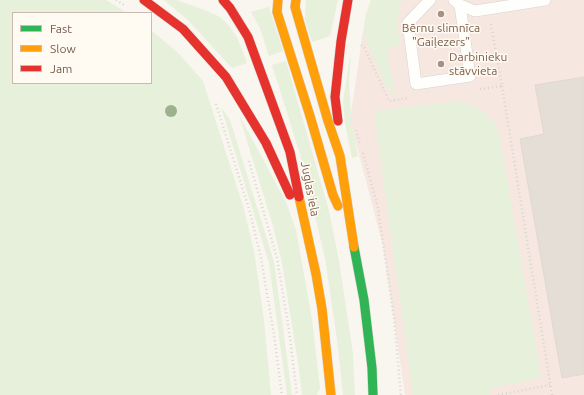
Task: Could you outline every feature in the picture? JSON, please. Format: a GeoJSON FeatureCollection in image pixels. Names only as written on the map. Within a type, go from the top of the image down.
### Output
{"type":"FeatureCollection","features":[{"type":"Feature","properties":{"kind":"main road"},"geometry":{"type":"LineString","coordinates":[[144,0],[183,29],[226,77],[266,143],[289,193],[301,211]]}},
{"type":"Feature","properties":{"kind":"main road","name":"Juglas iela"},"geometry":{"type":"LineString","coordinates":[[223,0],[230,8],[248,37],[290,152],[322,309],[331,395]]}},
{"type":"Feature","properties":{"kind":"main road","name":"Juglas iela"},"geometry":{"type":"LineString","coordinates":[[278,0],[277,12],[333,195],[352,234]]}},
{"type":"Feature","properties":{"kind":"main road","name":"Juglas iela"},"geometry":{"type":"LineString","coordinates":[[296,0],[295,7],[328,121],[340,156],[364,300],[372,368],[373,395]]}},
{"type":"Feature","properties":{"kind":"main road"},"geometry":{"type":"LineString","coordinates":[[340,156],[339,129],[334,97],[348,0]]}},
{"type":"Feature","properties":{"kind":"lane"},"geometry":{"type":"LineString","coordinates":[[430,0],[408,23],[416,84],[470,76],[457,2]]}},
{"type":"Feature","properties":{"kind":"lane"},"geometry":{"type":"LineString","coordinates":[[457,2],[474,11],[544,0]]}},
{"type":"Feature","properties":{"kind":"path"},"geometry":{"type":"LineString","coordinates":[[358,44],[358,51]]}},
{"type":"Feature","properties":{"kind":"path"},"geometry":{"type":"LineString","coordinates":[[502,86],[552,395]]}},
{"type":"Feature","properties":{"kind":"path"},"geometry":{"type":"LineString","coordinates":[[216,100],[250,212],[261,258],[282,395]]}},
{"type":"Feature","properties":{"kind":"path"},"geometry":{"type":"LineString","coordinates":[[354,123],[378,208],[394,318],[401,395]]}},
{"type":"Feature","properties":{"kind":"path"},"geometry":{"type":"LineString","coordinates":[[247,155],[277,258],[289,330],[297,395]]}},
{"type":"Feature","properties":{"kind":"path"},"geometry":{"type":"LineString","coordinates":[[498,395],[550,385]]}},
{"type":"Feature","properties":{"kind":"shaded area"},"geometry":{"type":"Polygon","coordinates":[[[376,0],[584,0],[584,395],[405,395],[383,246],[350,120],[363,32],[376,0]]]}},
{"type":"Feature","properties":{"kind":"green space"},"geometry":{"type":"Polygon","coordinates":[[[0,0],[106,0],[125,12],[12,12],[12,84],[152,84],[152,31],[178,53],[203,81],[243,206],[254,251],[264,320],[271,395],[0,395],[0,0]]]}},
{"type":"Feature","properties":{"kind":"green space"},"geometry":{"type":"Polygon","coordinates":[[[164,0],[176,0],[220,17],[237,37],[247,63],[232,68],[188,20],[164,0]]]}},
{"type":"Feature","properties":{"kind":"green space"},"geometry":{"type":"Polygon","coordinates":[[[306,0],[338,0],[330,36],[312,42],[305,20],[306,0]]]}},
{"type":"Feature","properties":{"kind":"green space"},"geometry":{"type":"Polygon","coordinates":[[[371,0],[401,0],[397,22],[400,45],[387,49],[395,97],[387,88],[363,34],[366,14],[371,0]]]}},
{"type":"Feature","properties":{"kind":"green space"},"geometry":{"type":"Polygon","coordinates":[[[269,7],[283,51],[269,56],[260,28],[251,12],[269,7]]]}},
{"type":"Feature","properties":{"kind":"green space"},"geometry":{"type":"Polygon","coordinates":[[[351,51],[349,80],[351,118],[358,156],[352,158],[345,123],[343,102],[351,51]]]}},
{"type":"Feature","properties":{"kind":"green space"},"geometry":{"type":"Polygon","coordinates":[[[286,61],[329,211],[339,261],[353,354],[355,395],[343,395],[337,339],[325,258],[300,154],[272,65],[286,61]]]}},
{"type":"Feature","properties":{"kind":"green space"},"geometry":{"type":"Polygon","coordinates":[[[461,101],[482,110],[493,121],[499,132],[541,378],[491,388],[492,395],[413,395],[374,111],[461,101]]]}},
{"type":"Feature","properties":{"kind":"green space"},"geometry":{"type":"Polygon","coordinates":[[[221,107],[230,120],[274,262],[292,395],[287,395],[269,263],[221,107]]]}},
{"type":"Feature","properties":{"kind":"green space"},"geometry":{"type":"Polygon","coordinates":[[[239,115],[286,202],[296,230],[312,319],[320,388],[317,395],[302,395],[282,263],[273,226],[239,115]]]}},
{"type":"Feature","properties":{"kind":"building"},"geometry":{"type":"Polygon","coordinates":[[[584,77],[584,374],[562,378],[520,139],[544,134],[535,85],[584,77]]]}},
{"type":"Feature","properties":{"kind":"traffic: fast"},"geometry":{"type":"LineString","coordinates":[[354,247],[364,300],[372,368],[373,395]]}},
{"type":"Feature","properties":{"kind":"traffic: slow"},"geometry":{"type":"LineString","coordinates":[[278,0],[277,12],[333,195],[338,206]]}},
{"type":"Feature","properties":{"kind":"traffic: slow"},"geometry":{"type":"LineString","coordinates":[[296,0],[295,7],[328,121],[340,156],[354,247]]}},
{"type":"Feature","properties":{"kind":"traffic: slow"},"geometry":{"type":"LineString","coordinates":[[299,197],[322,309],[331,395]]}},
{"type":"Feature","properties":{"kind":"traffic: jam"},"geometry":{"type":"LineString","coordinates":[[144,0],[183,29],[226,77],[266,143],[290,195]]}},
{"type":"Feature","properties":{"kind":"traffic: jam"},"geometry":{"type":"LineString","coordinates":[[223,0],[230,8],[248,37],[290,152],[299,197]]}},
{"type":"Feature","properties":{"kind":"traffic: jam"},"geometry":{"type":"LineString","coordinates":[[338,121],[335,97],[341,41],[348,0]]}},
{"type":"Feature","properties":{"kind":"place","name":"Bērnu slimnīca \"Gaiļezers\""},"geometry":{"type":"Point","coordinates":[441,14]}},
{"type":"Feature","properties":{"kind":"place","name":"Darbinieku stāvvieta"},"geometry":{"type":"Point","coordinates":[441,64]}}]}
